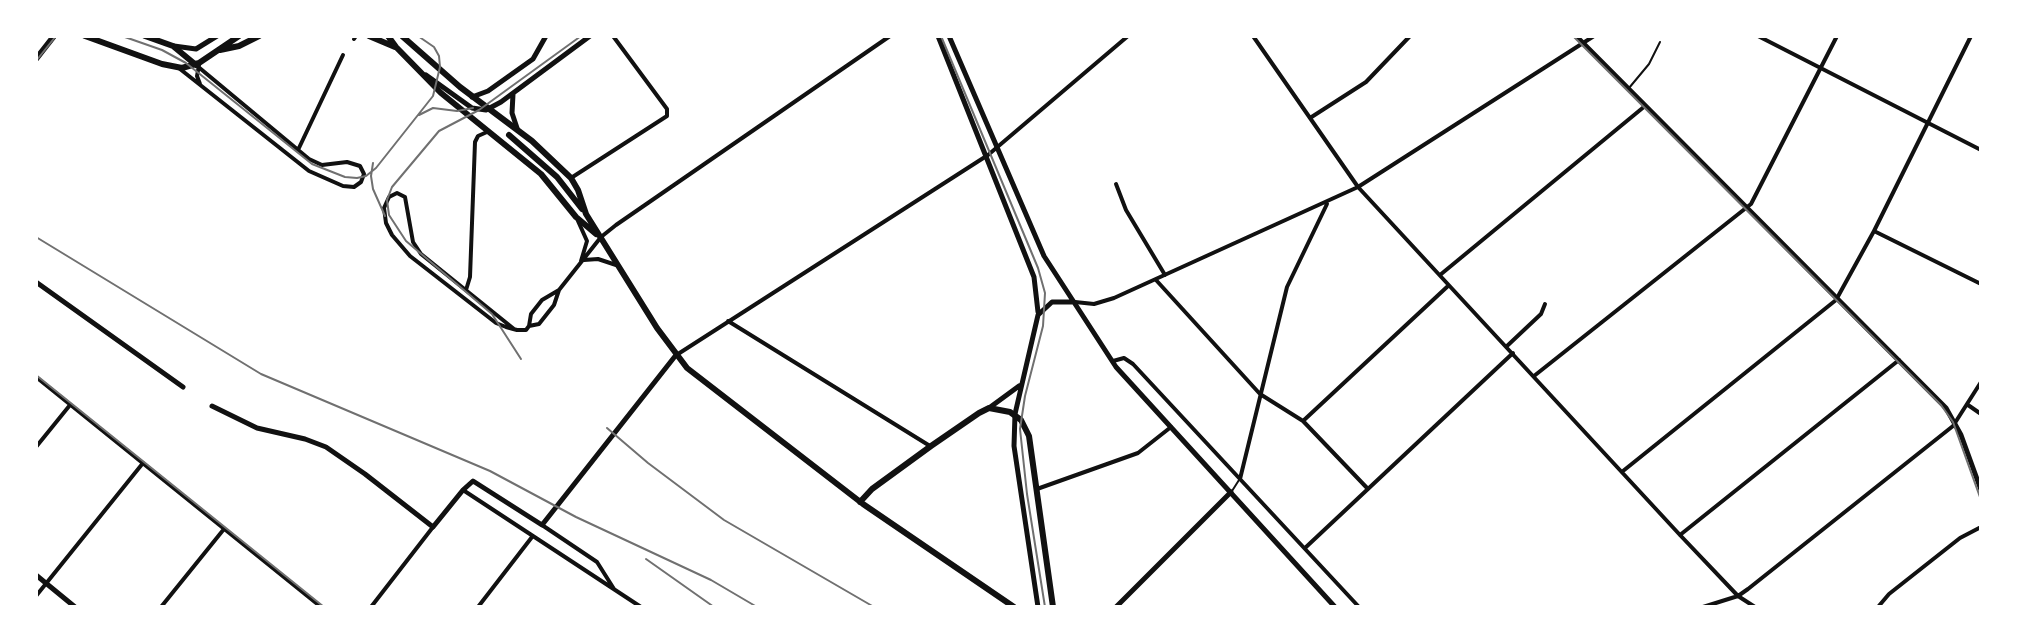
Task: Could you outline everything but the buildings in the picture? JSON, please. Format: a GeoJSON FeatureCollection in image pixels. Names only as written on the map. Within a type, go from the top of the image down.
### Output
{"type":"FeatureCollection","features":[{"type":"Feature","properties":{"kind":"main road"},"geometry":{"type":"LineString","coordinates":[[36,59],[54,36]]}},
{"type":"Feature","properties":{"kind":"main road"},"geometry":{"type":"LineString","coordinates":[[85,36],[198,65]]}},
{"type":"Feature","properties":{"kind":"main road"},"geometry":{"type":"LineString","coordinates":[[145,36],[193,49],[217,36]]}},
{"type":"Feature","properties":{"kind":"main road"},"geometry":{"type":"LineString","coordinates":[[198,65],[239,36],[240,40],[248,42]]}},
{"type":"Feature","properties":{"kind":"main road"},"geometry":{"type":"LineString","coordinates":[[220,50],[259,36]]}},
{"type":"Feature","properties":{"kind":"main road"},"geometry":{"type":"LineString","coordinates":[[369,36],[396,47]]}},
{"type":"Feature","properties":{"kind":"main road"},"geometry":{"type":"LineString","coordinates":[[382,36],[441,93],[541,174],[576,217],[601,237]]}},
{"type":"Feature","properties":{"kind":"main road"},"geometry":{"type":"LineString","coordinates":[[388,36],[396,47]]}},
{"type":"Feature","properties":{"kind":"main road"},"geometry":{"type":"LineString","coordinates":[[402,36],[472,97],[517,128],[571,178],[586,214]]}},
{"type":"Feature","properties":{"kind":"main road"},"geometry":{"type":"LineString","coordinates":[[472,97],[488,91],[533,59],[546,36]]}},
{"type":"Feature","properties":{"kind":"main road"},"geometry":{"type":"LineString","coordinates":[[425,75],[472,108],[488,109],[590,36]]}},
{"type":"Feature","properties":{"kind":"main road"},"geometry":{"type":"LineString","coordinates":[[938,36],[988,155],[1034,277],[1038,315],[1015,414],[1014,446],[1038,607]]}},
{"type":"Feature","properties":{"kind":"main road"},"geometry":{"type":"LineString","coordinates":[[949,36],[1044,256],[1113,361],[1335,607]]}},
{"type":"Feature","properties":{"kind":"main road"},"geometry":{"type":"LineString","coordinates":[[1576,36],[1946,408],[1956,423],[1980,487]]}},
{"type":"Feature","properties":{"kind":"main road"},"geometry":{"type":"LineString","coordinates":[[173,46],[179,58],[198,65]]}},
{"type":"Feature","properties":{"kind":"main road"},"geometry":{"type":"LineString","coordinates":[[179,58],[208,56]]}},
{"type":"Feature","properties":{"kind":"main road"},"geometry":{"type":"LineString","coordinates":[[514,92],[512,108],[517,128]]}},
{"type":"Feature","properties":{"kind":"main road"},"geometry":{"type":"LineString","coordinates":[[509,135],[557,177],[586,214],[676,355],[710,388],[860,502],[1014,607]]}},
{"type":"Feature","properties":{"kind":"main road"},"geometry":{"type":"LineString","coordinates":[[36,282],[183,387]]}},
{"type":"Feature","properties":{"kind":"main road"},"geometry":{"type":"LineString","coordinates":[[1038,315],[1052,302],[1075,302]]}},
{"type":"Feature","properties":{"kind":"main road"},"geometry":{"type":"LineString","coordinates":[[212,406],[257,428],[326,447],[433,527],[471,482],[476,482],[542,525],[676,355]]}},
{"type":"Feature","properties":{"kind":"main road"},"geometry":{"type":"LineString","coordinates":[[860,502],[872,489],[1010,394],[1022,382]]}},
{"type":"Feature","properties":{"kind":"main road"},"geometry":{"type":"LineString","coordinates":[[989,408],[1000,408],[1015,414],[1027,428],[1053,607]]}},
{"type":"Feature","properties":{"kind":"main road"},"geometry":{"type":"LineString","coordinates":[[1116,607],[1231,492]]}},
{"type":"Feature","properties":{"kind":"main road"},"geometry":{"type":"LineString","coordinates":[[36,575],[75,607]]}},
{"type":"Feature","properties":{"kind":"street"},"geometry":{"type":"LineString","coordinates":[[571,178],[667,116],[667,109],[613,36]]}},
{"type":"Feature","properties":{"kind":"street"},"geometry":{"type":"LineString","coordinates":[[529,326],[531,314],[542,300],[559,290],[601,237],[890,36]]}},
{"type":"Feature","properties":{"kind":"street"},"geometry":{"type":"LineString","coordinates":[[676,355],[988,155],[1128,36]]}},
{"type":"Feature","properties":{"kind":"street"},"geometry":{"type":"LineString","coordinates":[[1253,36],[1358,187],[1680,535],[1738,596],[1755,607]]}},
{"type":"Feature","properties":{"kind":"street"},"geometry":{"type":"LineString","coordinates":[[1310,118],[1366,82],[1410,36]]}},
{"type":"Feature","properties":{"kind":"street"},"geometry":{"type":"LineString","coordinates":[[1075,302],[1102,302],[1358,187],[1594,36]]}},
{"type":"Feature","properties":{"kind":"street"},"geometry":{"type":"LineString","coordinates":[[1758,36],[1981,150]]}},
{"type":"Feature","properties":{"kind":"street"},"geometry":{"type":"LineString","coordinates":[[1534,376],[1754,201],[1837,36]]}},
{"type":"Feature","properties":{"kind":"street"},"geometry":{"type":"LineString","coordinates":[[1623,471],[1837,298],[1929,124],[1971,36]]}},
{"type":"Feature","properties":{"kind":"street"},"geometry":{"type":"LineString","coordinates":[[298,150],[343,55]]}},
{"type":"Feature","properties":{"kind":"street"},"geometry":{"type":"LineString","coordinates":[[179,58],[201,86],[315,175],[347,187],[354,187],[362,181],[363,171],[355,164],[322,165],[298,150],[198,65]]}},
{"type":"Feature","properties":{"kind":"street"},"geometry":{"type":"LineString","coordinates":[[198,65],[197,76],[201,86]]}},
{"type":"Feature","properties":{"kind":"street"},"geometry":{"type":"LineString","coordinates":[[1439,275],[1645,106]]}},
{"type":"Feature","properties":{"kind":"street"},"geometry":{"type":"LineString","coordinates":[[466,290],[470,277],[475,142],[478,136],[490,131]]}},
{"type":"Feature","properties":{"kind":"street"},"geometry":{"type":"LineString","coordinates":[[1116,184],[1126,210],[1165,275]]}},
{"type":"Feature","properties":{"kind":"street"},"geometry":{"type":"LineString","coordinates":[[514,329],[415,247],[406,199],[397,193],[390,197],[385,204],[385,216],[391,233],[400,245],[486,317],[502,326],[514,329],[526,330],[539,324],[554,305],[559,290]]}},
{"type":"Feature","properties":{"kind":"street"},"geometry":{"type":"LineString","coordinates":[[1240,479],[1287,287],[1328,202]]}},
{"type":"Feature","properties":{"kind":"street"},"geometry":{"type":"LineString","coordinates":[[576,217],[587,241],[582,262]]}},
{"type":"Feature","properties":{"kind":"street"},"geometry":{"type":"LineString","coordinates":[[1874,231],[1981,284]]}},
{"type":"Feature","properties":{"kind":"street"},"geometry":{"type":"LineString","coordinates":[[582,262],[601,259],[618,266]]}},
{"type":"Feature","properties":{"kind":"street"},"geometry":{"type":"LineString","coordinates":[[1156,280],[1260,394],[1303,421],[1368,489]]}},
{"type":"Feature","properties":{"kind":"street"},"geometry":{"type":"LineString","coordinates":[[1303,421],[1449,286]]}},
{"type":"Feature","properties":{"kind":"street"},"geometry":{"type":"LineString","coordinates":[[1507,346],[1541,314],[1545,304]]}},
{"type":"Feature","properties":{"kind":"street"},"geometry":{"type":"LineString","coordinates":[[728,321],[931,446]]}},
{"type":"Feature","properties":{"kind":"street"},"geometry":{"type":"LineString","coordinates":[[1305,548],[1513,353]]}},
{"type":"Feature","properties":{"kind":"street"},"geometry":{"type":"LineString","coordinates":[[1113,361],[1121,358],[1130,361],[1359,607]]}},
{"type":"Feature","properties":{"kind":"street"},"geometry":{"type":"LineString","coordinates":[[1680,535],[1899,360]]}},
{"type":"Feature","properties":{"kind":"street"},"geometry":{"type":"LineString","coordinates":[[36,377],[321,607]]}},
{"type":"Feature","properties":{"kind":"street"},"geometry":{"type":"LineString","coordinates":[[1703,607],[1738,596],[1956,423],[1981,382]]}},
{"type":"Feature","properties":{"kind":"street"},"geometry":{"type":"LineString","coordinates":[[36,447],[70,405]]}},
{"type":"Feature","properties":{"kind":"street"},"geometry":{"type":"LineString","coordinates":[[1968,405],[1981,414]]}},
{"type":"Feature","properties":{"kind":"street"},"geometry":{"type":"LineString","coordinates":[[1036,489],[1138,453],[1171,427]]}},
{"type":"Feature","properties":{"kind":"street"},"geometry":{"type":"LineString","coordinates":[[36,596],[143,463]]}},
{"type":"Feature","properties":{"kind":"street"},"geometry":{"type":"LineString","coordinates":[[463,490],[641,607]]}},
{"type":"Feature","properties":{"kind":"street"},"geometry":{"type":"LineString","coordinates":[[542,525],[597,562],[614,590]]}},
{"type":"Feature","properties":{"kind":"street"},"geometry":{"type":"LineString","coordinates":[[371,607],[433,527]]}},
{"type":"Feature","properties":{"kind":"street"},"geometry":{"type":"LineString","coordinates":[[1878,607],[1889,594],[1960,538],[1981,527]]}},
{"type":"Feature","properties":{"kind":"street"},"geometry":{"type":"LineString","coordinates":[[161,607],[224,529]]}},
{"type":"Feature","properties":{"kind":"street"},"geometry":{"type":"LineString","coordinates":[[478,607],[532,537]]}},
{"type":"Feature","properties":{"kind":"street"},"geometry":{"type":"LineString","coordinates":[[624,607],[629,599]]}},
{"type":"Feature","properties":{"kind":"lane"},"geometry":{"type":"LineString","coordinates":[[1629,89],[1649,64],[1660,42]]}},
{"type":"Feature","properties":{"kind":"lane"},"geometry":{"type":"LineString","coordinates":[[179,58],[193,49]]}},
{"type":"Feature","properties":{"kind":"lane"},"geometry":{"type":"LineString","coordinates":[[1231,492],[1240,479]]}},
{"type":"Feature","properties":{"kind":"tram line"},"geometry":{"type":"LineString","coordinates":[[36,61],[56,36]]}},
{"type":"Feature","properties":{"kind":"tram line"},"geometry":{"type":"LineString","coordinates":[[122,36],[162,50],[186,63],[312,164],[345,177],[357,178],[366,176],[376,168],[433,96],[440,67],[439,56],[434,47],[418,36]]}},
{"type":"Feature","properties":{"kind":"tram line"},"geometry":{"type":"LineString","coordinates":[[521,359],[492,314],[406,241],[389,215],[387,200],[392,187],[439,131],[479,110],[581,36]]}},
{"type":"Feature","properties":{"kind":"tram line"},"geometry":{"type":"LineString","coordinates":[[941,36],[1038,268],[1045,293],[1043,326],[1020,429],[1045,607]]}},
{"type":"Feature","properties":{"kind":"tram line"},"geometry":{"type":"LineString","coordinates":[[1573,36],[1941,405],[1953,422],[1981,500]]}},
{"type":"Feature","properties":{"kind":"tram line"},"geometry":{"type":"LineString","coordinates":[[419,115],[433,108],[457,111],[473,108]]}},
{"type":"Feature","properties":{"kind":"tram line"},"geometry":{"type":"LineString","coordinates":[[373,163],[373,189],[385,216]]}},
{"type":"Feature","properties":{"kind":"tram line"},"geometry":{"type":"LineString","coordinates":[[36,375],[324,607]]}},
{"type":"Feature","properties":{"kind":"tram line"},"geometry":{"type":"LineString","coordinates":[[607,428],[724,520],[874,607]]}},
{"type":"Feature","properties":{"kind":"railway"},"geometry":{"type":"LineString","coordinates":[[36,237],[261,374],[490,471],[576,517],[711,580],[757,607]]}},
{"type":"Feature","properties":{"kind":"railway"},"geometry":{"type":"LineString","coordinates":[[646,559],[714,607]]}}]}
